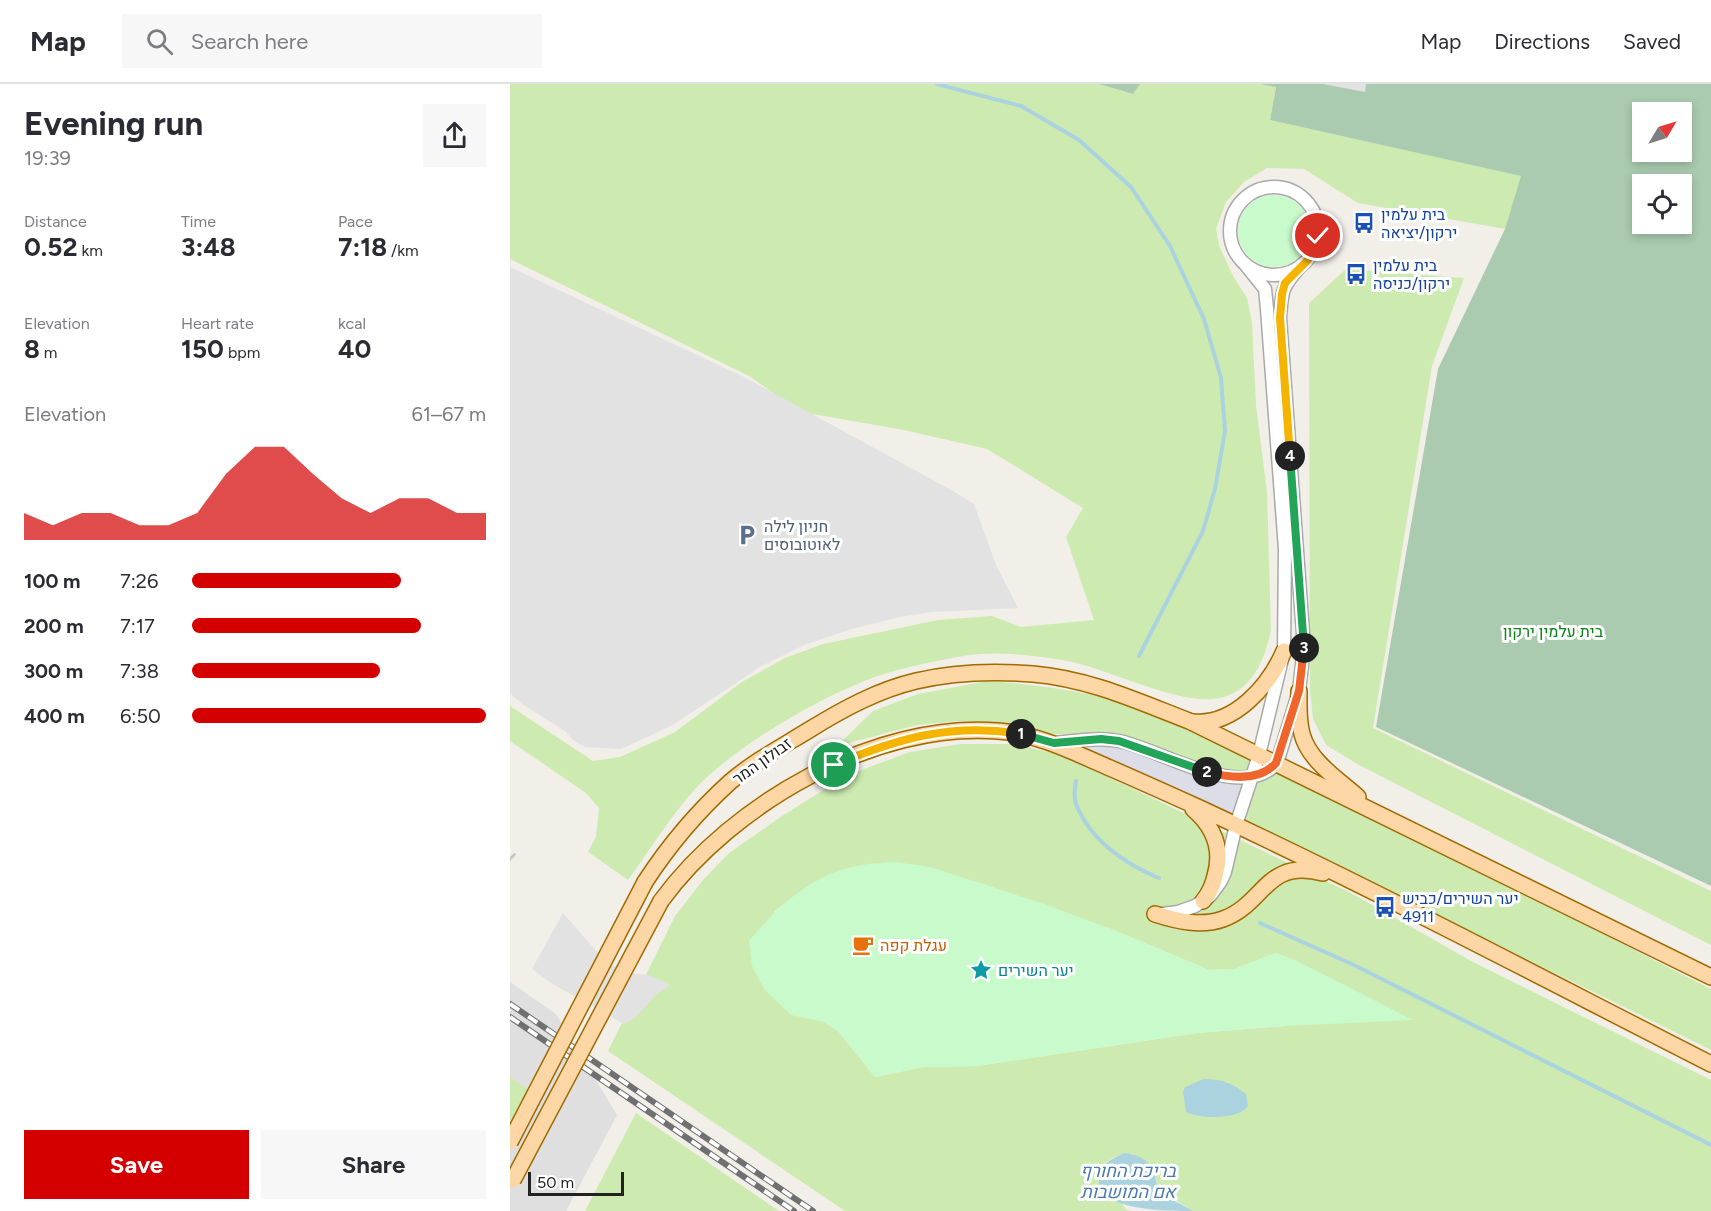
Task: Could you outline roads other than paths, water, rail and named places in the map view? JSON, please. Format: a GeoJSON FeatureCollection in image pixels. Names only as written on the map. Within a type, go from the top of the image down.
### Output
{"type":"FeatureCollection","features":[{"type":"Feature","properties":{"kind":"main road"},"geometry":{"type":"LineString","coordinates":[[1189,721],[1203,723],[1214,721],[1245,704],[1270,678],[1284,651]]}},
{"type":"Feature","properties":{"kind":"main road","name":"זבולון המר"},"geometry":{"type":"LineString","coordinates":[[510,1142],[645,882],[666,850],[731,781],[774,751],[863,699],[915,681],[969,674],[1034,674],[1063,678],[1127,695],[1189,721],[1388,818]]}},
{"type":"Feature","properties":{"kind":"main road"},"geometry":{"type":"LineString","coordinates":[[1299,691],[1299,722],[1307,748],[1359,798],[1388,818],[1711,977]]}},
{"type":"Feature","properties":{"kind":"main road"},"geometry":{"type":"LineString","coordinates":[[511,1183],[662,901],[675,882],[702,853],[731,828],[804,780],[885,744],[960,730],[1001,731],[1054,743],[1176,797],[1711,1064]]}},
{"type":"Feature","properties":{"kind":"main road"},"geometry":{"type":"LineString","coordinates":[[1176,797],[1202,818],[1214,835],[1217,845],[1218,868],[1203,901]]}},
{"type":"Feature","properties":{"kind":"main road"},"geometry":{"type":"LineString","coordinates":[[1155,914],[1184,921],[1215,921],[1236,913],[1271,880],[1287,872],[1309,870],[1344,879]]}},
{"type":"Feature","properties":{"kind":"street"},"geometry":{"type":"LineString","coordinates":[[1054,743],[1101,739],[1119,741],[1209,772],[1236,777],[1253,776],[1268,771],[1276,763],[1299,691],[1304,647],[1280,318],[1285,283],[1307,261],[1315,249],[1318,236],[1318,222],[1313,209],[1304,198],[1292,191],[1274,187],[1252,193],[1241,201],[1230,227],[1231,241],[1236,254],[1264,289],[1268,309],[1285,549],[1284,651],[1259,755],[1253,776],[1236,825],[1225,872],[1216,889],[1203,901],[1178,912],[1155,914]]}},
{"type":"Feature","properties":{"kind":"street"},"geometry":{"type":"LineString","coordinates":[[1245,264],[1266,275],[1288,273],[1299,268]]}},
{"type":"Feature","properties":{"kind":"water"},"geometry":{"type":"Polygon","coordinates":[[[1204,1079],[1226,1082],[1236,1087],[1246,1094],[1248,1106],[1236,1114],[1218,1117],[1186,1112],[1183,1092],[1185,1087],[1204,1079]]]}},
{"type":"Feature","properties":{"kind":"water","name":"בריכת החורף אם המושבות"},"geometry":{"type":"Polygon","coordinates":[[[1124,1153],[1138,1156],[1146,1161],[1152,1168],[1161,1190],[1193,1211],[1135,1207],[1108,1197],[1101,1189],[1100,1173],[1108,1162],[1124,1153]]]}},
{"type":"Feature","properties":{"kind":"waterway"},"geometry":{"type":"LineString","coordinates":[[937,84],[1021,106],[1079,140],[1131,187],[1170,246],[1204,319],[1221,378],[1225,431],[1215,489],[1203,531],[1139,656]]}},
{"type":"Feature","properties":{"kind":"waterway"},"geometry":{"type":"LineString","coordinates":[[1076,781],[1075,801],[1082,817],[1099,840],[1121,858],[1159,878]]}},
{"type":"Feature","properties":{"kind":"waterway"},"geometry":{"type":"LineString","coordinates":[[1260,923],[1354,965],[1711,1145]]}},
{"type":"Feature","properties":{"kind":"railway"},"geometry":{"type":"LineString","coordinates":[[510,1004],[813,1211]]}},
{"type":"Feature","properties":{"kind":"railway"},"geometry":{"type":"LineString","coordinates":[[510,1017],[794,1211]]}},
{"type":"Feature","properties":{"kind":"place","name":"בית עלמין ירקון/יציאה"},"geometry":{"type":"Point","coordinates":[1364,223]}},
{"type":"Feature","properties":{"kind":"place","name":"בית עלמין ירקון/כניסה"},"geometry":{"type":"Point","coordinates":[1356,274]}},
{"type":"Feature","properties":{"kind":"place","name":"חניון לילה לאוטובוסים"},"geometry":{"type":"Point","coordinates":[747,535]}},
{"type":"Feature","properties":{"kind":"place","name":"יער השירים/כביש 4911"},"geometry":{"type":"Point","coordinates":[1385,907]}},
{"type":"Feature","properties":{"kind":"place","name":"עגלת קפה"},"geometry":{"type":"Point","coordinates":[863,945]}},
{"type":"Feature","properties":{"kind":"place","name":"יער השירים"},"geometry":{"type":"Point","coordinates":[981,970]}},
{"type":"Feature","properties":{"kind":"park label","name":"בית עלמין ירקון"},"geometry":{"type":"Point","coordinates":[1553,631]}}]}
